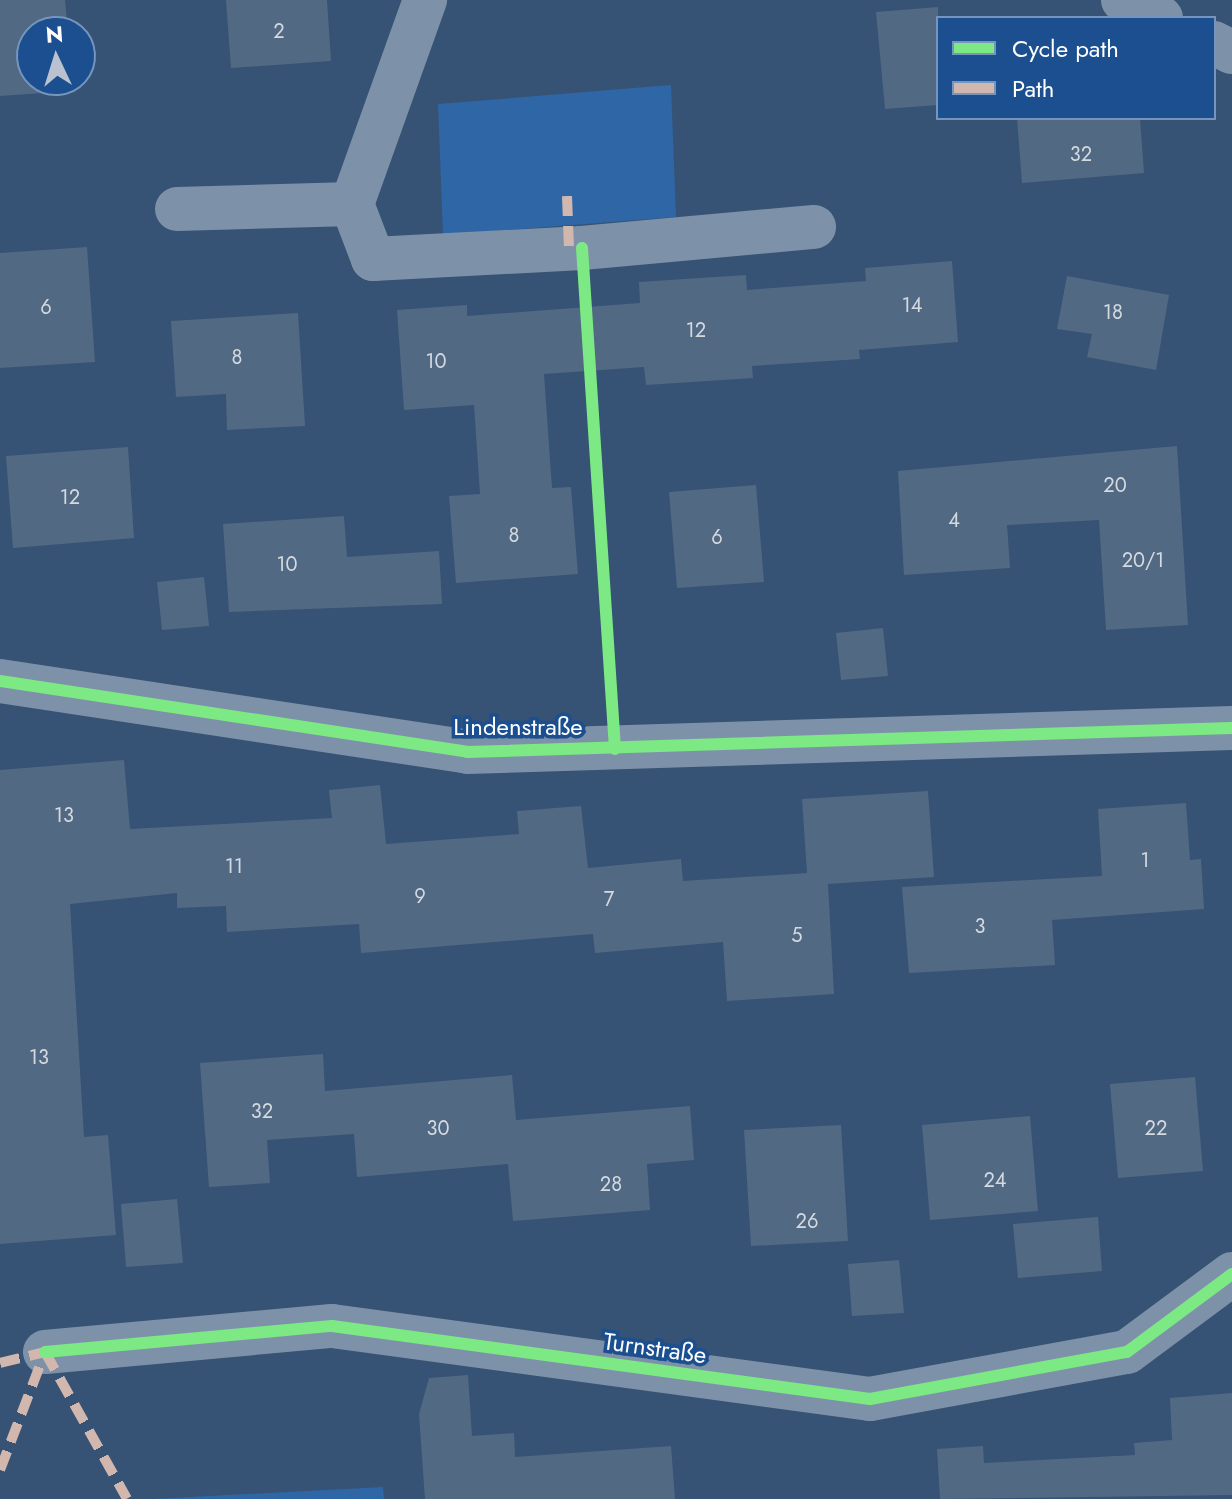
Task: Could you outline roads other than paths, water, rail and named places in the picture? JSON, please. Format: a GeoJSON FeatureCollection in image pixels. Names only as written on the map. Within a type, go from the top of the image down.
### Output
{"type":"FeatureCollection","features":[{"type":"Feature","properties":{"kind":"street"},"geometry":{"type":"LineString","coordinates":[[425,0],[352,204],[373,259],[814,227]]}},
{"type":"Feature","properties":{"kind":"street"},"geometry":{"type":"LineString","coordinates":[[1123,0],[1157,16]]}},
{"type":"Feature","properties":{"kind":"street"},"geometry":{"type":"LineString","coordinates":[[177,209],[352,204]]}},
{"type":"Feature","properties":{"kind":"street","name":"Lindenstraße"},"geometry":{"type":"LineString","coordinates":[[0,681],[467,752],[1232,728]]}},
{"type":"Feature","properties":{"kind":"street","name":"Turnstraße"},"geometry":{"type":"LineString","coordinates":[[45,1352],[332,1326],[870,1399],[1127,1352],[1232,1274]]}}]}
